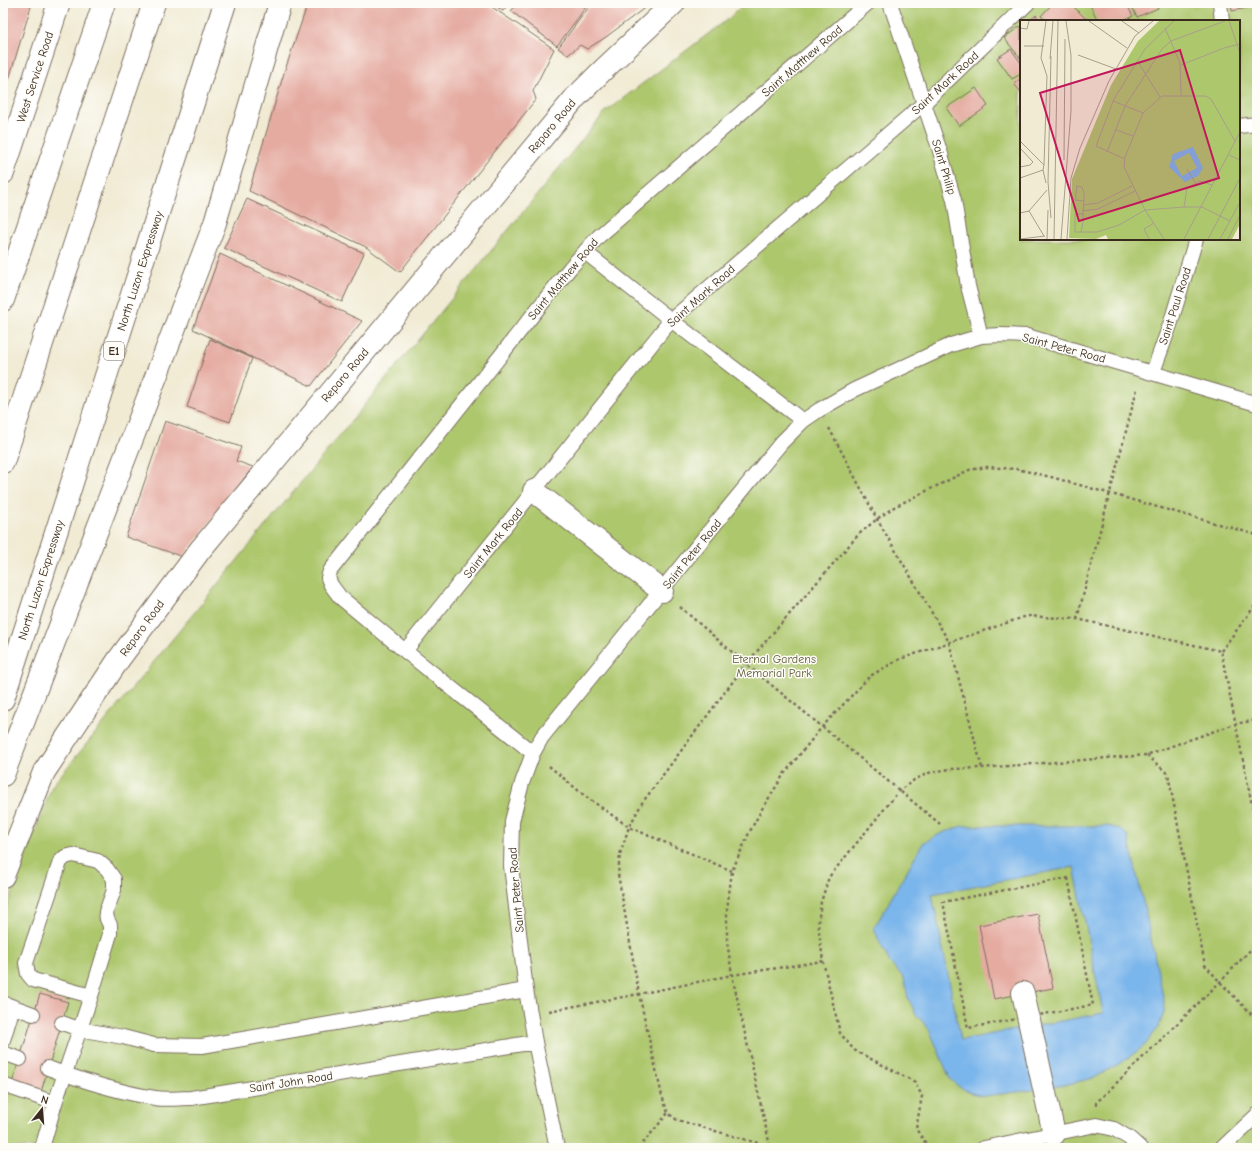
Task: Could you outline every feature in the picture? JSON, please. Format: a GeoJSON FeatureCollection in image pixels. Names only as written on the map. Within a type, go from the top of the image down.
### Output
{"type":"FeatureCollection","features":[{"type":"Feature","properties":{"kind":"main road","name":"West Service Road"},"geometry":{"type":"LineString","coordinates":[[3,173],[59,3]]}},
{"type":"Feature","properties":{"kind":"main road"},"geometry":{"type":"LineString","coordinates":[[3,300],[104,3]]}},
{"type":"Feature","properties":{"kind":"main road"},"geometry":{"type":"LineString","coordinates":[[3,462],[154,3]]}},
{"type":"Feature","properties":{"kind":"main road","name":"North Luzon Expressway"},"geometry":{"type":"LineString","coordinates":[[3,699],[225,3]]}},
{"type":"Feature","properties":{"kind":"main road"},"geometry":{"type":"LineString","coordinates":[[3,775],[215,223],[280,3]]}},
{"type":"Feature","properties":{"kind":"main road","name":"Reparo Road"},"geometry":{"type":"LineString","coordinates":[[3,876],[44,772],[119,659],[200,550],[575,98],[674,3]]}},
{"type":"Feature","properties":{"kind":"main road"},"geometry":{"type":"LineString","coordinates":[[534,491],[662,591]]}},
{"type":"Feature","properties":{"kind":"main road"},"geometry":{"type":"LineString","coordinates":[[1023,993],[1054,1134]]}},
{"type":"Feature","properties":{"kind":"lane","name":"Saint Matthew Road"},"geometry":{"type":"LineString","coordinates":[[406,651],[340,597],[331,585],[328,578],[330,571],[570,268],[598,237],[868,3]]}},
{"type":"Feature","properties":{"kind":"lane","name":"Saint Philip"},"geometry":{"type":"LineString","coordinates":[[890,3],[940,151],[954,200],[968,286],[981,336]]}},
{"type":"Feature","properties":{"kind":"lane","name":"Saint Mark Road"},"geometry":{"type":"LineString","coordinates":[[406,651],[671,320],[923,104],[1028,3]]}},
{"type":"Feature","properties":{"kind":"lane"},"geometry":{"type":"LineString","coordinates":[[1220,3],[1222,20]]}},
{"type":"Feature","properties":{"kind":"lane"},"geometry":{"type":"LineString","coordinates":[[1240,126],[1257,124]]}},
{"type":"Feature","properties":{"kind":"lane","name":"Saint Paul Road"},"geometry":{"type":"LineString","coordinates":[[1153,372],[1170,325],[1196,240]]}},
{"type":"Feature","properties":{"kind":"lane"},"geometry":{"type":"LineString","coordinates":[[585,252],[803,421]]}},
{"type":"Feature","properties":{"kind":"lane","name":"Saint Peter Road"},"geometry":{"type":"LineString","coordinates":[[557,1148],[526,990],[511,866],[512,821],[522,783],[533,753],[542,737],[782,443],[803,421],[854,390],[951,345],[981,336],[1027,336],[1153,372],[1180,382],[1257,404]]}},
{"type":"Feature","properties":{"kind":"lane"},"geometry":{"type":"LineString","coordinates":[[406,651],[533,753]]}},
{"type":"Feature","properties":{"kind":"lane"},"geometry":{"type":"LineString","coordinates":[[42,1148],[64,1074],[91,996],[110,934],[110,925],[106,912],[114,890],[114,878],[98,861],[72,855],[60,862],[26,963],[28,974],[33,980],[91,996]]}},
{"type":"Feature","properties":{"kind":"lane"},"geometry":{"type":"LineString","coordinates":[[62,1023],[80,1029],[123,1037],[154,1045],[202,1046],[526,990]]}},
{"type":"Feature","properties":{"kind":"lane"},"geometry":{"type":"LineString","coordinates":[[3,1040],[8,1005],[33,1014]]}},
{"type":"Feature","properties":{"kind":"lane","name":"Saint John Road"},"geometry":{"type":"LineString","coordinates":[[48,1068],[101,1086],[136,1094],[156,1098],[191,1098],[535,1042]]}},
{"type":"Feature","properties":{"kind":"lane"},"geometry":{"type":"LineString","coordinates":[[3,1054],[20,1059]]}},
{"type":"Feature","properties":{"kind":"lane"},"geometry":{"type":"LineString","coordinates":[[3,1085],[55,1103]]}},
{"type":"Feature","properties":{"kind":"lane"},"geometry":{"type":"LineString","coordinates":[[1222,1148],[1257,1115]]}},
{"type":"Feature","properties":{"kind":"lane"},"geometry":{"type":"LineString","coordinates":[[984,1148],[1096,1125],[1114,1129],[1140,1148]]}},
{"type":"Feature","properties":{"kind":"path"},"geometry":{"type":"LineString","coordinates":[[1077,619],[1138,387],[1153,372]]}},
{"type":"Feature","properties":{"kind":"path"},"geometry":{"type":"LineString","coordinates":[[819,410],[877,519],[950,642],[982,768]]}},
{"type":"Feature","properties":{"kind":"path"},"geometry":{"type":"LineString","coordinates":[[775,1148],[677,1120],[668,1113],[662,1096],[639,994],[618,874],[620,854],[629,827],[642,803],[746,664],[859,534],[894,507],[969,470],[987,467],[1024,471],[1051,477],[1257,535]]}},
{"type":"Feature","properties":{"kind":"path"},"geometry":{"type":"LineString","coordinates":[[662,591],[746,664],[940,824]]}},
{"type":"Feature","properties":{"kind":"path"},"geometry":{"type":"LineString","coordinates":[[1257,603],[1221,652],[1257,830]]}},
{"type":"Feature","properties":{"kind":"path"},"geometry":{"type":"LineString","coordinates":[[770,1146],[732,975],[726,941],[727,909],[732,870],[749,833],[784,774],[822,727],[870,676],[900,660],[1027,616],[1077,619],[1221,652]]}},
{"type":"Feature","properties":{"kind":"path"},"geometry":{"type":"LineString","coordinates":[[929,1148],[916,1129],[922,1096],[915,1082],[854,1050],[840,1033],[823,961],[818,923],[821,902],[829,877],[899,791],[914,780],[931,772],[950,769],[982,768],[1146,755],[1235,724],[1257,720]]}},
{"type":"Feature","properties":{"kind":"path"},"geometry":{"type":"LineString","coordinates":[[533,753],[585,796],[629,827],[732,870]]}},
{"type":"Feature","properties":{"kind":"path"},"geometry":{"type":"LineString","coordinates":[[1146,755],[1168,774],[1205,965],[1257,1020]]}},
{"type":"Feature","properties":{"kind":"path"},"geometry":{"type":"LineString","coordinates":[[1068,878],[1093,1005],[1030,1021],[968,1028],[943,902],[1068,878]]}},
{"type":"Feature","properties":{"kind":"path"},"geometry":{"type":"LineString","coordinates":[[1096,1125],[1096,1104],[1257,944]]}},
{"type":"Feature","properties":{"kind":"path"},"geometry":{"type":"LineString","coordinates":[[531,1015],[732,975],[823,961]]}},
{"type":"Feature","properties":{"kind":"path"},"geometry":{"type":"LineString","coordinates":[[639,1148],[668,1113]]}},
{"type":"Feature","properties":{"kind":"green space","name":"Eternal Gardens Memorial Park"},"geometry":{"type":"Polygon","coordinates":[[[745,3],[1257,3],[1257,1148],[3,1148],[3,917],[52,786],[605,112],[728,19],[745,3]]]}},
{"type":"Feature","properties":{"kind":"water"},"geometry":{"type":"Polygon","coordinates":[[[962,826],[1107,826],[1121,829],[1128,836],[1164,1001],[1164,1013],[1158,1028],[1145,1045],[1124,1061],[1094,1078],[1064,1085],[984,1096],[971,1093],[958,1086],[950,1079],[929,1029],[916,1014],[908,998],[904,978],[890,963],[874,928],[923,843],[942,833],[962,826]],[[1074,867],[932,894],[961,1040],[1103,1013],[1074,867]]]}},
{"type":"Feature","properties":{"kind":"building"},"geometry":{"type":"Polygon","coordinates":[[[3,3],[32,3],[9,79],[3,78],[3,3]]]}},
{"type":"Feature","properties":{"kind":"building"},"geometry":{"type":"Polygon","coordinates":[[[308,3],[486,3],[554,49],[533,91],[536,99],[400,272],[366,247],[249,191],[284,73],[308,3]]]}},
{"type":"Feature","properties":{"kind":"building"},"geometry":{"type":"Polygon","coordinates":[[[492,3],[509,3],[503,11],[492,3]]]}},
{"type":"Feature","properties":{"kind":"building"},"geometry":{"type":"Polygon","coordinates":[[[518,3],[589,3],[557,46],[511,11],[518,3]]]}},
{"type":"Feature","properties":{"kind":"building"},"geometry":{"type":"Polygon","coordinates":[[[592,3],[651,3],[606,37],[587,49],[580,45],[568,55],[558,48],[592,3]]]}},
{"type":"Feature","properties":{"kind":"building"},"geometry":{"type":"Polygon","coordinates":[[[1053,3],[1070,3],[1086,19],[1045,20],[1041,16],[1053,3]]]}},
{"type":"Feature","properties":{"kind":"building"},"geometry":{"type":"Polygon","coordinates":[[[1089,3],[1126,3],[1133,16],[1125,20],[1098,20],[1089,3]]]}},
{"type":"Feature","properties":{"kind":"building"},"geometry":{"type":"Polygon","coordinates":[[[1130,3],[1156,3],[1158,8],[1137,17],[1130,3]]]}},
{"type":"Feature","properties":{"kind":"building"},"geometry":{"type":"Polygon","coordinates":[[[1231,3],[1257,3],[1257,6],[1232,11],[1231,3]]]}},
{"type":"Feature","properties":{"kind":"building"},"geometry":{"type":"Polygon","coordinates":[[[1036,15],[1040,20],[1030,20],[1036,15]]]}},
{"type":"Feature","properties":{"kind":"building"},"geometry":{"type":"Polygon","coordinates":[[[1020,26],[1020,58],[1004,38],[1020,26]]]}},
{"type":"Feature","properties":{"kind":"building"},"geometry":{"type":"Polygon","coordinates":[[[1011,49],[1020,62],[1020,75],[1012,79],[997,58],[1011,49]]]}},
{"type":"Feature","properties":{"kind":"building"},"geometry":{"type":"Polygon","coordinates":[[[1020,79],[1020,91],[1014,84],[1020,79]]]}},
{"type":"Feature","properties":{"kind":"building"},"geometry":{"type":"Polygon","coordinates":[[[3,82],[8,84],[3,100],[3,82]]]}},
{"type":"Feature","properties":{"kind":"building"},"geometry":{"type":"Polygon","coordinates":[[[976,88],[988,106],[959,126],[946,108],[976,88]]]}},
{"type":"Feature","properties":{"kind":"building"},"geometry":{"type":"Polygon","coordinates":[[[247,199],[364,253],[342,302],[224,248],[247,199]]]}},
{"type":"Feature","properties":{"kind":"building"},"geometry":{"type":"Polygon","coordinates":[[[220,254],[362,321],[311,386],[193,329],[220,254]]]}},
{"type":"Feature","properties":{"kind":"building"},"geometry":{"type":"Polygon","coordinates":[[[210,339],[252,358],[230,422],[187,407],[210,339]]]}},
{"type":"Feature","properties":{"kind":"building"},"geometry":{"type":"Polygon","coordinates":[[[165,421],[241,447],[236,461],[253,467],[183,557],[126,537],[165,421]]]}},
{"type":"Feature","properties":{"kind":"building"},"geometry":{"type":"Polygon","coordinates":[[[1038,914],[1053,988],[994,999],[979,925],[1038,914]]]}},
{"type":"Feature","properties":{"kind":"building"},"geometry":{"type":"Polygon","coordinates":[[[40,994],[68,1002],[41,1092],[12,1083],[40,994]]]}}]}
